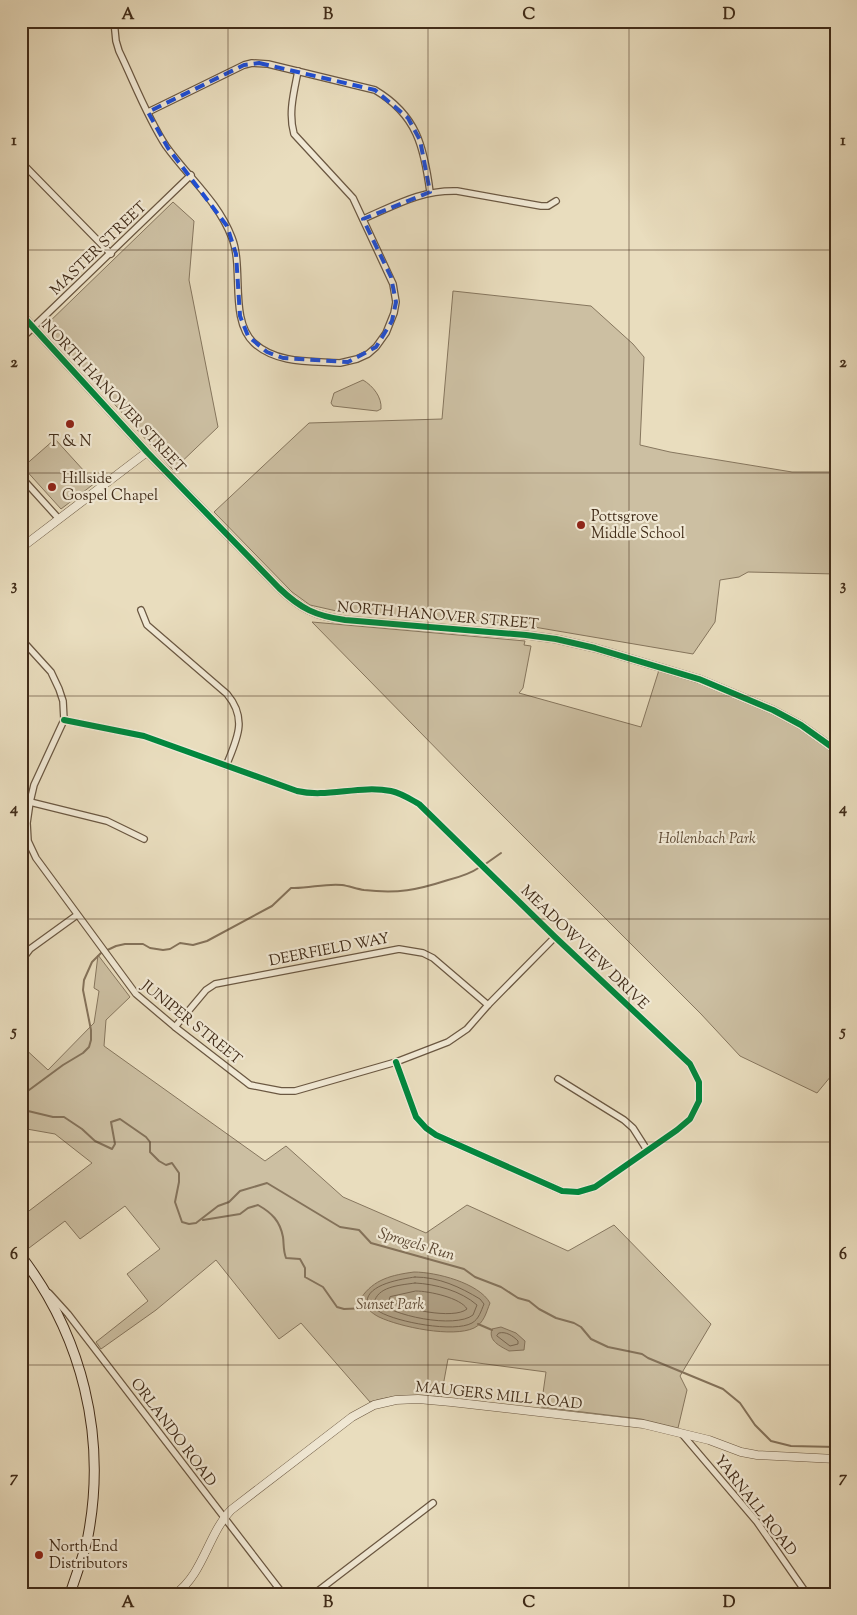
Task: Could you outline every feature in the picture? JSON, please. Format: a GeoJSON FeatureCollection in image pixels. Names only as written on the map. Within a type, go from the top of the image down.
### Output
{"type":"FeatureCollection","features":[{"type":"Feature","properties":{"kind":"main road"},"geometry":{"type":"LineString","coordinates":[[21,1256],[44,1288],[61,1320],[79,1366],[93,1432],[95,1472],[88,1537],[70,1594]]}},
{"type":"Feature","properties":{"kind":"street"},"geometry":{"type":"LineString","coordinates":[[114,21],[119,51],[159,135],[192,175],[218,211],[233,240],[236,254],[240,316],[248,336],[267,352],[283,358],[348,362],[368,354],[376,347],[386,333],[396,302],[394,284],[352,198],[294,134],[290,112],[298,71]]}},
{"type":"Feature","properties":{"kind":"street"},"geometry":{"type":"LineString","coordinates":[[148,112],[244,65],[252,63],[268,64],[375,90],[385,96],[408,118],[420,140],[426,159],[430,192]]}},
{"type":"Feature","properties":{"kind":"street"},"geometry":{"type":"LineString","coordinates":[[21,162],[111,254]]}},
{"type":"Feature","properties":{"kind":"street","name":"MASTER STREET"},"geometry":{"type":"LineString","coordinates":[[21,339],[192,175]]}},
{"type":"Feature","properties":{"kind":"street"},"geometry":{"type":"LineString","coordinates":[[363,219],[417,195],[430,192],[457,191],[541,206],[548,206],[556,201]]}},
{"type":"Feature","properties":{"kind":"street","name":"NORTH HANOVER STREET"},"geometry":{"type":"LineString","coordinates":[[21,314],[147,452],[280,588],[294,602],[314,613],[345,620],[548,638],[595,648],[698,679],[758,704],[801,725],[836,750]]}},
{"type":"Feature","properties":{"kind":"street"},"geometry":{"type":"LineString","coordinates":[[21,548],[147,452]]}},
{"type":"Feature","properties":{"kind":"street"},"geometry":{"type":"LineString","coordinates":[[21,477],[59,519]]}},
{"type":"Feature","properties":{"kind":"street"},"geometry":{"type":"LineString","coordinates":[[141,610],[147,625],[227,694],[234,703],[240,724],[237,738],[226,766]]}},
{"type":"Feature","properties":{"kind":"street"},"geometry":{"type":"LineString","coordinates":[[21,640],[51,672],[60,688],[64,720]]}},
{"type":"Feature","properties":{"kind":"street","name":"MEADOWVIEW DRIVE"},"geometry":{"type":"LineString","coordinates":[[64,720],[144,736],[311,794],[378,789],[404,795],[419,804],[555,937],[690,1064],[699,1082],[699,1101],[690,1119],[677,1130],[595,1187],[578,1192],[562,1191],[436,1135],[426,1128],[416,1117],[396,1062]]}},
{"type":"Feature","properties":{"kind":"street","name":"JUNIPER STREET"},"geometry":{"type":"LineString","coordinates":[[64,720],[34,785],[30,802],[27,823],[28,841],[36,858],[136,994],[250,1085],[281,1092],[309,1088],[396,1062],[448,1042],[467,1028],[555,937]]}},
{"type":"Feature","properties":{"kind":"street"},"geometry":{"type":"LineString","coordinates":[[30,802],[106,821],[144,839]]}},
{"type":"Feature","properties":{"kind":"street"},"geometry":{"type":"LineString","coordinates":[[21,961],[30,949],[77,915]]}},
{"type":"Feature","properties":{"kind":"street","name":"DEERFIELD WAY"},"geometry":{"type":"LineString","coordinates":[[175,1027],[206,990],[215,984],[399,949],[423,953],[432,958],[488,1005]]}},
{"type":"Feature","properties":{"kind":"street"},"geometry":{"type":"LineString","coordinates":[[558,1079],[624,1120],[633,1128],[648,1150]]}},
{"type":"Feature","properties":{"kind":"street"},"geometry":{"type":"LineString","coordinates":[[21,1275],[31,1268]]}},
{"type":"Feature","properties":{"kind":"street","name":"ORLANDO ROAD"},"geometry":{"type":"LineString","coordinates":[[44,1288],[68,1314],[283,1594]]}},
{"type":"Feature","properties":{"kind":"street","name":"MAUGERS MILL ROAD"},"geometry":{"type":"LineString","coordinates":[[175,1594],[188,1581],[224,1517],[231,1510],[352,1417],[374,1405],[396,1400],[418,1399],[451,1402],[643,1424],[709,1440],[741,1452],[757,1455],[836,1459]]}},
{"type":"Feature","properties":{"kind":"street","name":"YARNALL ROAD"},"geometry":{"type":"LineString","coordinates":[[682,1434],[757,1522],[807,1594]]}},
{"type":"Feature","properties":{"kind":"street"},"geometry":{"type":"LineString","coordinates":[[314,1594],[434,1503]]}},
{"type":"Feature","properties":{"kind":"highlighted area"},"geometry":{"type":"Polygon","coordinates":[[[259,63],[375,90],[408,118],[420,140],[430,192],[363,219],[391,277],[396,302],[392,321],[376,347],[348,362],[283,358],[267,352],[248,336],[240,316],[236,254],[227,226],[168,148],[148,112],[244,65],[259,63]]]}},
{"type":"Feature","properties":{"kind":"green space"},"geometry":{"type":"Polygon","coordinates":[[[173,202],[194,221],[189,280],[218,427],[173,470],[45,326],[173,202]]]}},
{"type":"Feature","properties":{"kind":"green space"},"geometry":{"type":"Polygon","coordinates":[[[453,291],[591,306],[633,344],[644,357],[640,445],[670,452],[792,472],[836,472],[836,574],[748,572],[739,577],[720,580],[715,622],[693,654],[534,627],[480,621],[341,612],[310,605],[292,592],[214,512],[309,423],[442,419],[453,291]]]}},
{"type":"Feature","properties":{"kind":"green space"},"geometry":{"type":"Polygon","coordinates":[[[363,380],[376,392],[380,400],[381,409],[377,411],[333,406],[331,403],[334,393],[363,380]]]}},
{"type":"Feature","properties":{"kind":"green space"},"geometry":{"type":"Polygon","coordinates":[[[55,439],[95,483],[61,509],[23,467],[55,439]]]}},
{"type":"Feature","properties":{"kind":"green space","name":"Hollenbach Park"},"geometry":{"type":"Polygon","coordinates":[[[312,622],[525,641],[524,645],[531,646],[523,688],[519,693],[641,727],[659,670],[712,688],[783,718],[808,733],[836,754],[836,1070],[817,1093],[740,1056],[701,1014],[312,622]]]}},
{"type":"Feature","properties":{"kind":"green space","name":"Sunset Park"},"geometry":{"type":"Polygon","coordinates":[[[98,955],[130,997],[106,1020],[104,1046],[265,1161],[286,1146],[343,1197],[426,1233],[467,1205],[568,1251],[614,1225],[711,1324],[680,1376],[687,1390],[678,1428],[641,1419],[541,1407],[546,1372],[448,1359],[441,1397],[406,1396],[370,1402],[301,1323],[279,1339],[216,1260],[156,1310],[101,1349],[96,1342],[148,1301],[127,1274],[160,1249],[125,1206],[80,1239],[65,1221],[25,1251],[21,1246],[21,1217],[92,1163],[55,1134],[21,1128],[21,1045],[48,1070],[94,1023],[99,991],[94,988],[98,955]]]}},
{"type":"Feature","properties":{"kind":"water"},"geometry":{"type":"Polygon","coordinates":[[[414,1272],[434,1274],[456,1280],[477,1290],[490,1303],[482,1321],[474,1328],[465,1331],[440,1332],[426,1330],[388,1321],[379,1317],[364,1304],[361,1298],[378,1282],[414,1272]]]}},
{"type":"Feature","properties":{"kind":"water"},"geometry":{"type":"Polygon","coordinates":[[[501,1327],[516,1333],[525,1341],[524,1350],[509,1351],[493,1340],[492,1329],[501,1327]]]}},
{"type":"Feature","properties":{"kind":"waterway"},"geometry":{"type":"LineString","coordinates":[[484,865],[501,853]]}},
{"type":"Feature","properties":{"kind":"waterway"},"geometry":{"type":"LineString","coordinates":[[21,1096],[89,1047],[91,1030],[83,990],[84,980],[92,962],[101,953],[125,944],[143,944],[150,948],[163,950],[170,949],[180,943],[193,945],[207,941],[272,906],[291,888],[345,885],[364,890],[387,892],[407,890],[461,876],[480,867]]}},
{"type":"Feature","properties":{"kind":"waterway","name":"Sprogels Run"},"geometry":{"type":"LineString","coordinates":[[21,1106],[28,1111],[53,1117],[64,1117],[82,1129],[95,1141],[112,1149],[115,1144],[111,1122],[120,1119],[146,1137],[150,1142],[150,1152],[166,1165],[172,1163],[179,1173],[175,1202],[182,1222],[196,1223],[218,1206],[229,1202],[240,1191],[267,1183],[340,1227],[359,1230],[371,1243],[464,1269],[475,1277],[501,1287],[518,1298],[529,1301],[556,1318],[574,1323],[581,1327],[591,1339],[608,1347],[642,1354],[723,1389],[740,1403],[755,1425],[771,1441],[791,1446],[836,1447]]}},
{"type":"Feature","properties":{"kind":"waterway"},"geometry":{"type":"LineString","coordinates":[[203,1220],[240,1214],[248,1208],[258,1205],[271,1214],[282,1231],[286,1258],[300,1259],[305,1268],[305,1277],[323,1287],[337,1307],[344,1309],[368,1308]]}},
{"type":"Feature","properties":{"kind":"waterway"},"geometry":{"type":"LineString","coordinates":[[478,1324],[492,1330]]}},
{"type":"Feature","properties":{"kind":"cycle path"},"geometry":{"type":"LineString","coordinates":[[21,314],[147,452],[279,588],[309,610],[317,614],[345,620],[526,635],[556,639],[595,648],[699,679],[773,710],[801,725],[836,750]]}},
{"type":"Feature","properties":{"kind":"cycle path"},"geometry":{"type":"LineString","coordinates":[[64,720],[144,736],[297,791],[308,793],[367,789],[391,791],[419,804],[555,937],[690,1064],[699,1082],[699,1101],[690,1119],[677,1130],[595,1187],[578,1192],[562,1191],[436,1135],[426,1128],[416,1117],[396,1062]]}},
{"type":"Feature","properties":{"kind":"place","name":"T & N"},"geometry":{"type":"Point","coordinates":[70,424]}},
{"type":"Feature","properties":{"kind":"place","name":"Hillside Gospel Chapel"},"geometry":{"type":"Point","coordinates":[52,487]}},
{"type":"Feature","properties":{"kind":"place","name":"Pottsgrove Middle School"},"geometry":{"type":"Point","coordinates":[581,525]}},
{"type":"Feature","properties":{"kind":"place","name":"North End Distributors"},"geometry":{"type":"Point","coordinates":[39,1555]}}]}
